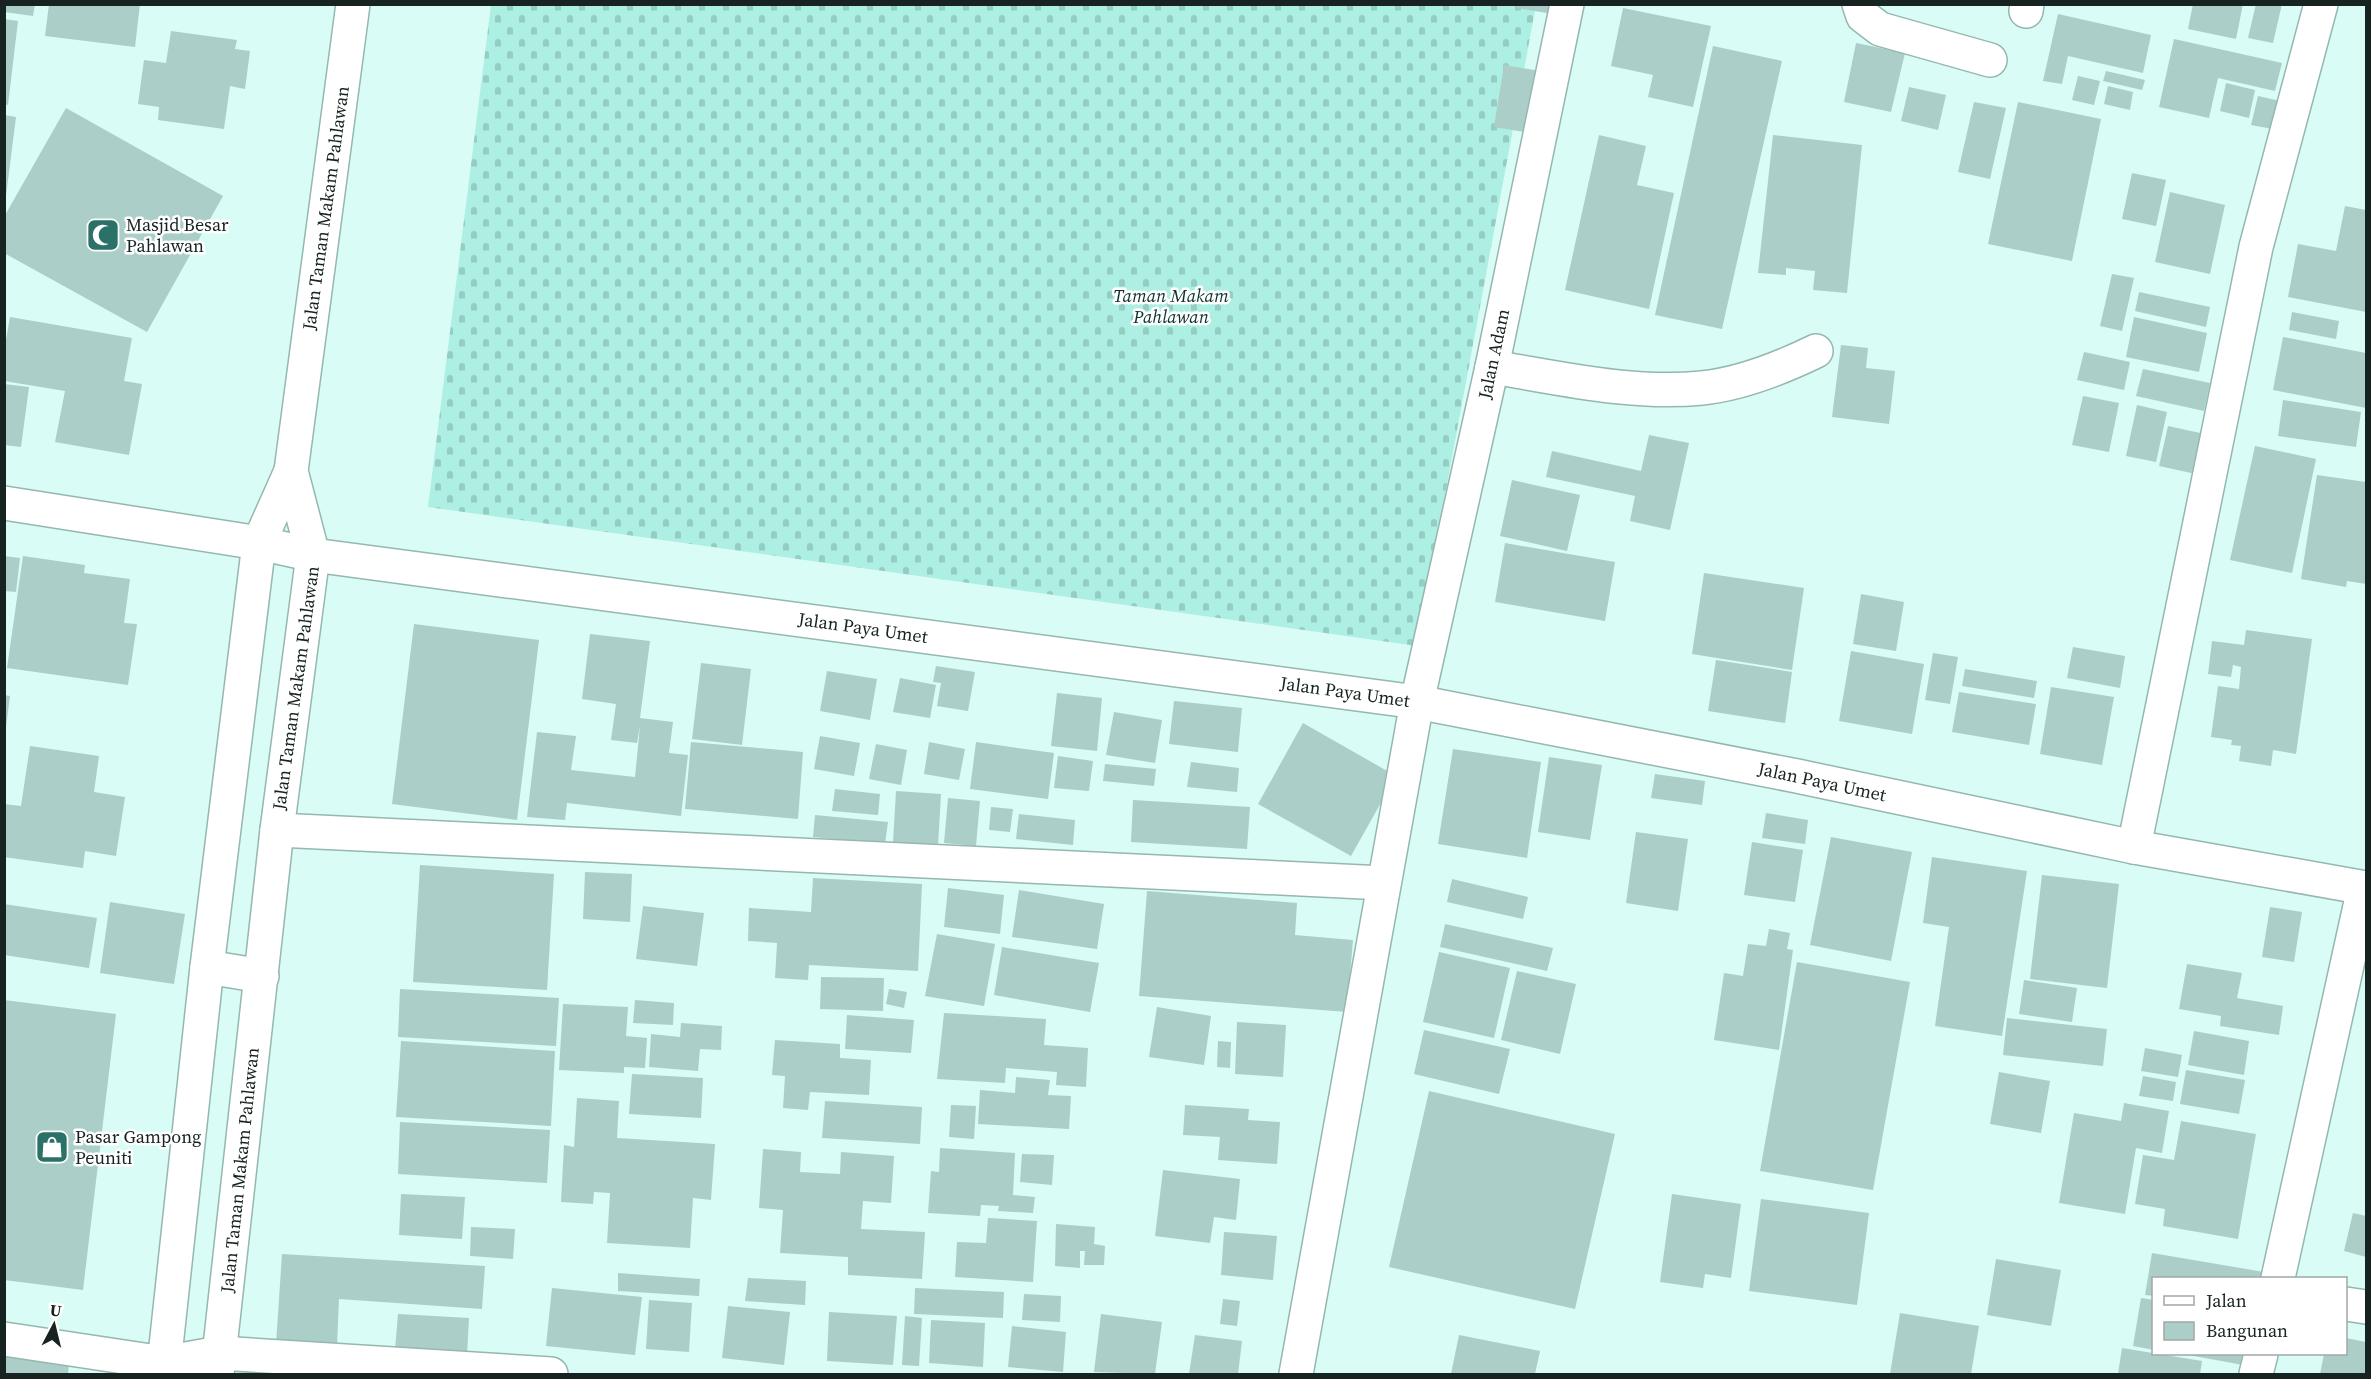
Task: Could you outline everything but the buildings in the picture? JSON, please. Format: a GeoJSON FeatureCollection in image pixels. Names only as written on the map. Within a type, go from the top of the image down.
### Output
{"type":"FeatureCollection","features":[{"type":"Feature","properties":{"kind":"street","name":"Jalan Taman Makam Pahlawan"},"geometry":{"type":"LineString","coordinates":[[218,1364],[277,830],[313,555],[291,471],[353,4]]}},
{"type":"Feature","properties":{"kind":"street","name":"Jalan Adam"},"geometry":{"type":"LineString","coordinates":[[1296,1374],[1417,702],[1492,367],[1567,4]]}},
{"type":"Feature","properties":{"kind":"street"},"geometry":{"type":"LineString","coordinates":[[1859,4],[1863,16],[1880,29],[1990,60]]}},
{"type":"Feature","properties":{"kind":"street"},"geometry":{"type":"LineString","coordinates":[[2134,847],[2256,248],[2321,4]]}},
{"type":"Feature","properties":{"kind":"street"},"geometry":{"type":"LineString","coordinates":[[1492,367],[1637,389],[1703,388],[1779,369],[1816,351]]}},
{"type":"Feature","properties":{"kind":"street"},"geometry":{"type":"LineString","coordinates":[[163,1369],[207,967],[260,543],[291,471]]}},
{"type":"Feature","properties":{"kind":"street","name":"Jalan Paya Umet"},"geometry":{"type":"LineString","coordinates":[[4,503],[260,543],[313,555],[1417,702],[1797,776],[2134,847],[2365,888]]}},
{"type":"Feature","properties":{"kind":"street"},"geometry":{"type":"LineString","coordinates":[[277,830],[1384,883]]}},
{"type":"Feature","properties":{"kind":"street"},"geometry":{"type":"LineString","coordinates":[[2278,1277],[2365,888]]}},
{"type":"Feature","properties":{"kind":"street"},"geometry":{"type":"LineString","coordinates":[[207,967],[262,976]]}},
{"type":"Feature","properties":{"kind":"street"},"geometry":{"type":"LineString","coordinates":[[2347,1304],[2367,1307]]}},
{"type":"Feature","properties":{"kind":"street"},"geometry":{"type":"LineString","coordinates":[[4,1339],[163,1369],[218,1364],[551,1374]]}},
{"type":"Feature","properties":{"kind":"street"},"geometry":{"type":"LineString","coordinates":[[2256,1374],[2261,1355]]}},
{"type":"Feature","properties":{"kind":"green space","name":"Taman Makam Pahlawan"},"geometry":{"type":"Polygon","coordinates":[[[491,5],[1536,5],[1417,646],[428,507],[491,5]]]}},
{"type":"Feature","properties":{"kind":"place","name":"Masjid Besar Pahlawan"},"geometry":{"type":"Point","coordinates":[103,235]}},
{"type":"Feature","properties":{"kind":"place","name":"Pasar Gampong Peuniti"},"geometry":{"type":"Point","coordinates":[52,1147]}}]}
